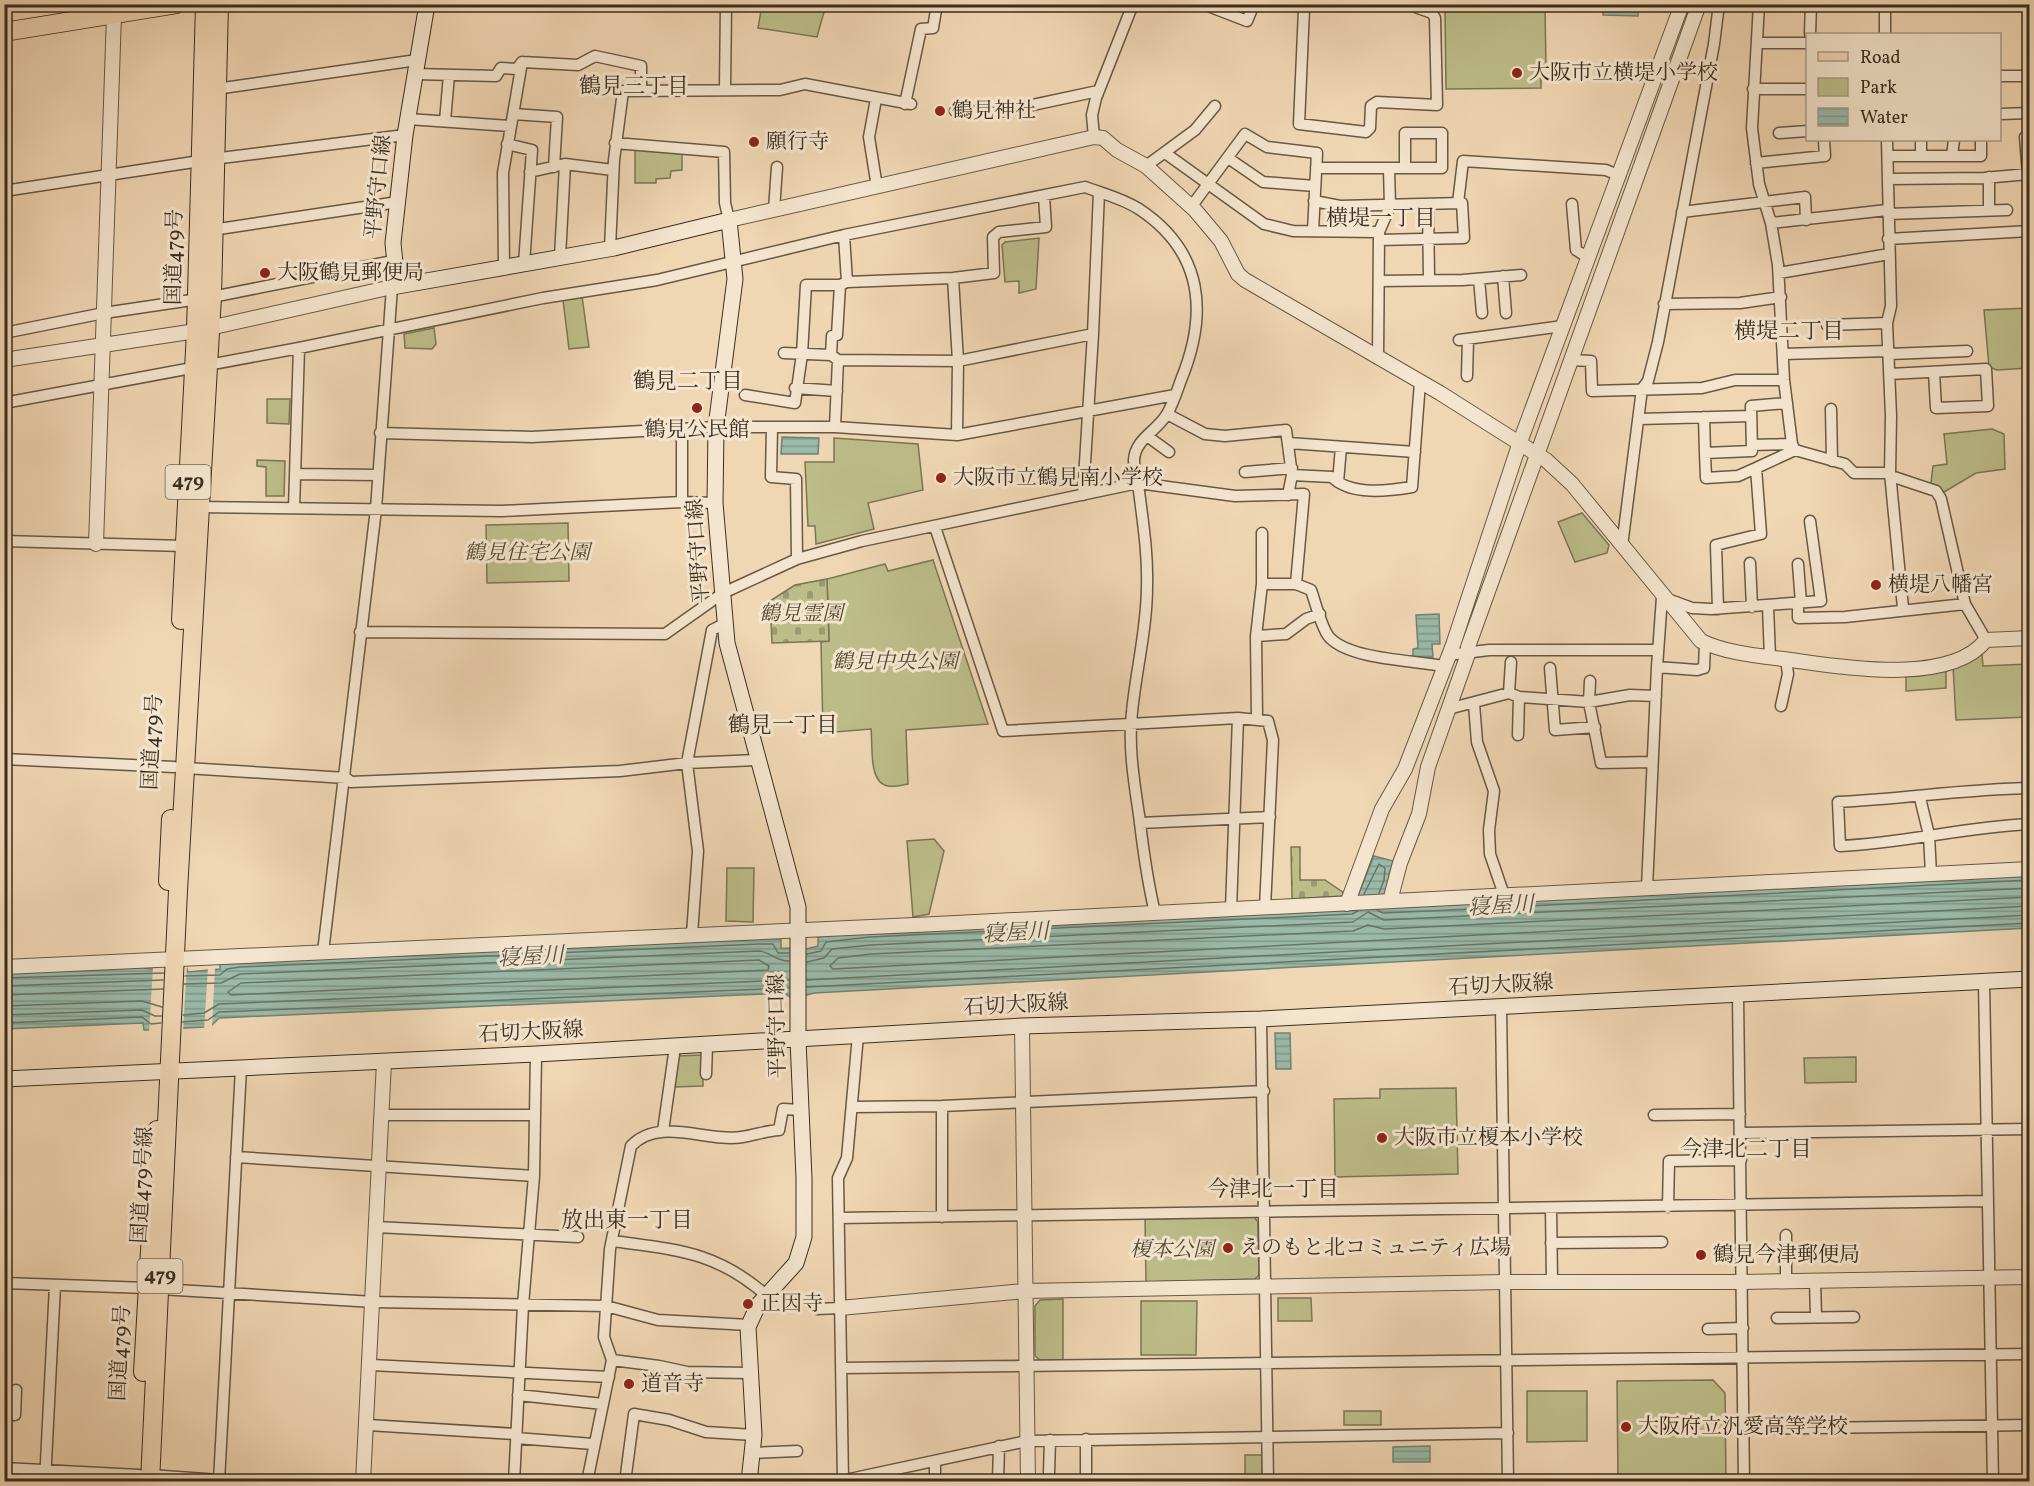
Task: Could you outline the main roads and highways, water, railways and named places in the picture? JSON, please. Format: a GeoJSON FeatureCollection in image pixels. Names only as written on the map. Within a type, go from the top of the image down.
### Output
{"type":"FeatureCollection","features":[{"type":"Feature","properties":{"kind":"main road"},"geometry":{"type":"LineString","coordinates":[[4,32],[114,10],[177,4]]}},
{"type":"Feature","properties":{"kind":"main road","name":"国道479号"},"geometry":{"type":"LineString","coordinates":[[205,298],[206,4]]}},
{"type":"Feature","properties":{"kind":"main road","name":"国道479号"},"geometry":{"type":"LineString","coordinates":[[144,1478],[203,329],[212,230],[207,160],[216,89],[219,4]]}},
{"type":"Feature","properties":{"kind":"main road","name":"平野守口線"},"geometry":{"type":"LineString","coordinates":[[427,4],[405,135],[393,261],[396,273],[392,287],[610,248],[729,220],[735,260],[734,295],[724,352],[716,427],[715,503],[726,623],[734,676],[798,907],[798,1040],[804,1242],[794,1267],[754,1312],[749,1325],[754,1435],[749,1482]]}},
{"type":"Feature","properties":{"kind":"main road","name":"国道479号"},"geometry":{"type":"LineString","coordinates":[[180,768],[184,546],[194,507]]}},
{"type":"Feature","properties":{"kind":"main road","name":"石切大阪線"},"geometry":{"type":"LineString","coordinates":[[4,1079],[675,1047],[1022,1026],[1261,1019],[2030,979]]}},
{"type":"Feature","properties":{"kind":"water"},"geometry":{"type":"Polygon","coordinates":[[[1603,5],[1638,5],[1638,16],[1603,15],[1603,5]]]}},
{"type":"Feature","properties":{"kind":"water"},"geometry":{"type":"Polygon","coordinates":[[[782,437],[819,438],[818,454],[781,454],[782,437]]]}},
{"type":"Feature","properties":{"kind":"water"},"geometry":{"type":"Polygon","coordinates":[[[1439,614],[1440,644],[1432,644],[1433,657],[1413,658],[1413,649],[1418,648],[1416,615],[1439,614]]]}},
{"type":"Feature","properties":{"kind":"water","name":"寝屋川"},"geometry":{"type":"Polygon","coordinates":[[[1374,856],[1393,861],[1389,876],[1392,877],[1384,896],[2029,874],[2029,928],[814,993],[793,999],[784,993],[219,1018],[212,1025],[204,1027],[149,1030],[144,1030],[143,1023],[5,1029],[4,972],[133,966],[151,969],[186,966],[188,972],[220,969],[220,964],[239,961],[760,938],[781,939],[781,948],[806,949],[818,946],[818,937],[870,931],[1353,908],[1374,856]]]}},
{"type":"Feature","properties":{"kind":"water"},"geometry":{"type":"Polygon","coordinates":[[[1275,1033],[1290,1033],[1291,1069],[1276,1069],[1275,1033]]]}},
{"type":"Feature","properties":{"kind":"water"},"geometry":{"type":"Polygon","coordinates":[[[1430,1446],[1430,1462],[1393,1462],[1393,1447],[1430,1446]]]}},
{"type":"Feature","properties":{"kind":"place","name":"大阪市立横堤小学校"},"geometry":{"type":"Point","coordinates":[1517,73]}},
{"type":"Feature","properties":{"kind":"place","name":"鶴見神社"},"geometry":{"type":"Point","coordinates":[940,111]}},
{"type":"Feature","properties":{"kind":"place","name":"願行寺"},"geometry":{"type":"Point","coordinates":[754,142]}},
{"type":"Feature","properties":{"kind":"place","name":"大阪鶴見郵便局"},"geometry":{"type":"Point","coordinates":[265,273]}},
{"type":"Feature","properties":{"kind":"place","name":"鶴見公民館"},"geometry":{"type":"Point","coordinates":[697,408]}},
{"type":"Feature","properties":{"kind":"place","name":"大阪市立鶴見南小学校"},"geometry":{"type":"Point","coordinates":[941,478]}},
{"type":"Feature","properties":{"kind":"place","name":"横堤八幡宮"},"geometry":{"type":"Point","coordinates":[1876,585]}},
{"type":"Feature","properties":{"kind":"place","name":"大阪市立榎本小学校"},"geometry":{"type":"Point","coordinates":[1382,1138]}},
{"type":"Feature","properties":{"kind":"place","name":"えのもと北コミュニティ広場"},"geometry":{"type":"Point","coordinates":[1228,1248]}},
{"type":"Feature","properties":{"kind":"place","name":"鶴見今津郵便局"},"geometry":{"type":"Point","coordinates":[1701,1255]}},
{"type":"Feature","properties":{"kind":"place","name":"正因寺"},"geometry":{"type":"Point","coordinates":[748,1304]}},
{"type":"Feature","properties":{"kind":"place","name":"道音寺"},"geometry":{"type":"Point","coordinates":[629,1384]}},
{"type":"Feature","properties":{"kind":"place","name":"大阪府立汎愛高等学校"},"geometry":{"type":"Point","coordinates":[1626,1427]}},
{"type":"Feature","properties":{"kind":"district","name":"鶴見三丁目"},"geometry":{"type":"Point","coordinates":[634,87]}},
{"type":"Feature","properties":{"kind":"district","name":"横堤一丁目"},"geometry":{"type":"Point","coordinates":[1381,219]}},
{"type":"Feature","properties":{"kind":"district","name":"横堤二丁目"},"geometry":{"type":"Point","coordinates":[1789,332]}},
{"type":"Feature","properties":{"kind":"district","name":"鶴見二丁目"},"geometry":{"type":"Point","coordinates":[688,382]}},
{"type":"Feature","properties":{"kind":"district","name":"鶴見一丁目"},"geometry":{"type":"Point","coordinates":[783,726]}},
{"type":"Feature","properties":{"kind":"district","name":"今津北二丁目"},"geometry":{"type":"Point","coordinates":[1746,1150]}},
{"type":"Feature","properties":{"kind":"district","name":"今津北一丁目"},"geometry":{"type":"Point","coordinates":[1273,1190]}},
{"type":"Feature","properties":{"kind":"district","name":"放出東一丁目"},"geometry":{"type":"Point","coordinates":[627,1221]}},
{"type":"Feature","properties":{"kind":"park label","name":"鶴見住宅公園"},"geometry":{"type":"Point","coordinates":[527,553]}},
{"type":"Feature","properties":{"kind":"park label","name":"鶴見霊園"},"geometry":{"type":"Point","coordinates":[801,614]}},
{"type":"Feature","properties":{"kind":"park label","name":"鶴見中央公園"},"geometry":{"type":"Point","coordinates":[895,662]}},
{"type":"Feature","properties":{"kind":"park label","name":"榎本公園"},"geometry":{"type":"Point","coordinates":[1172,1250]}}]}
